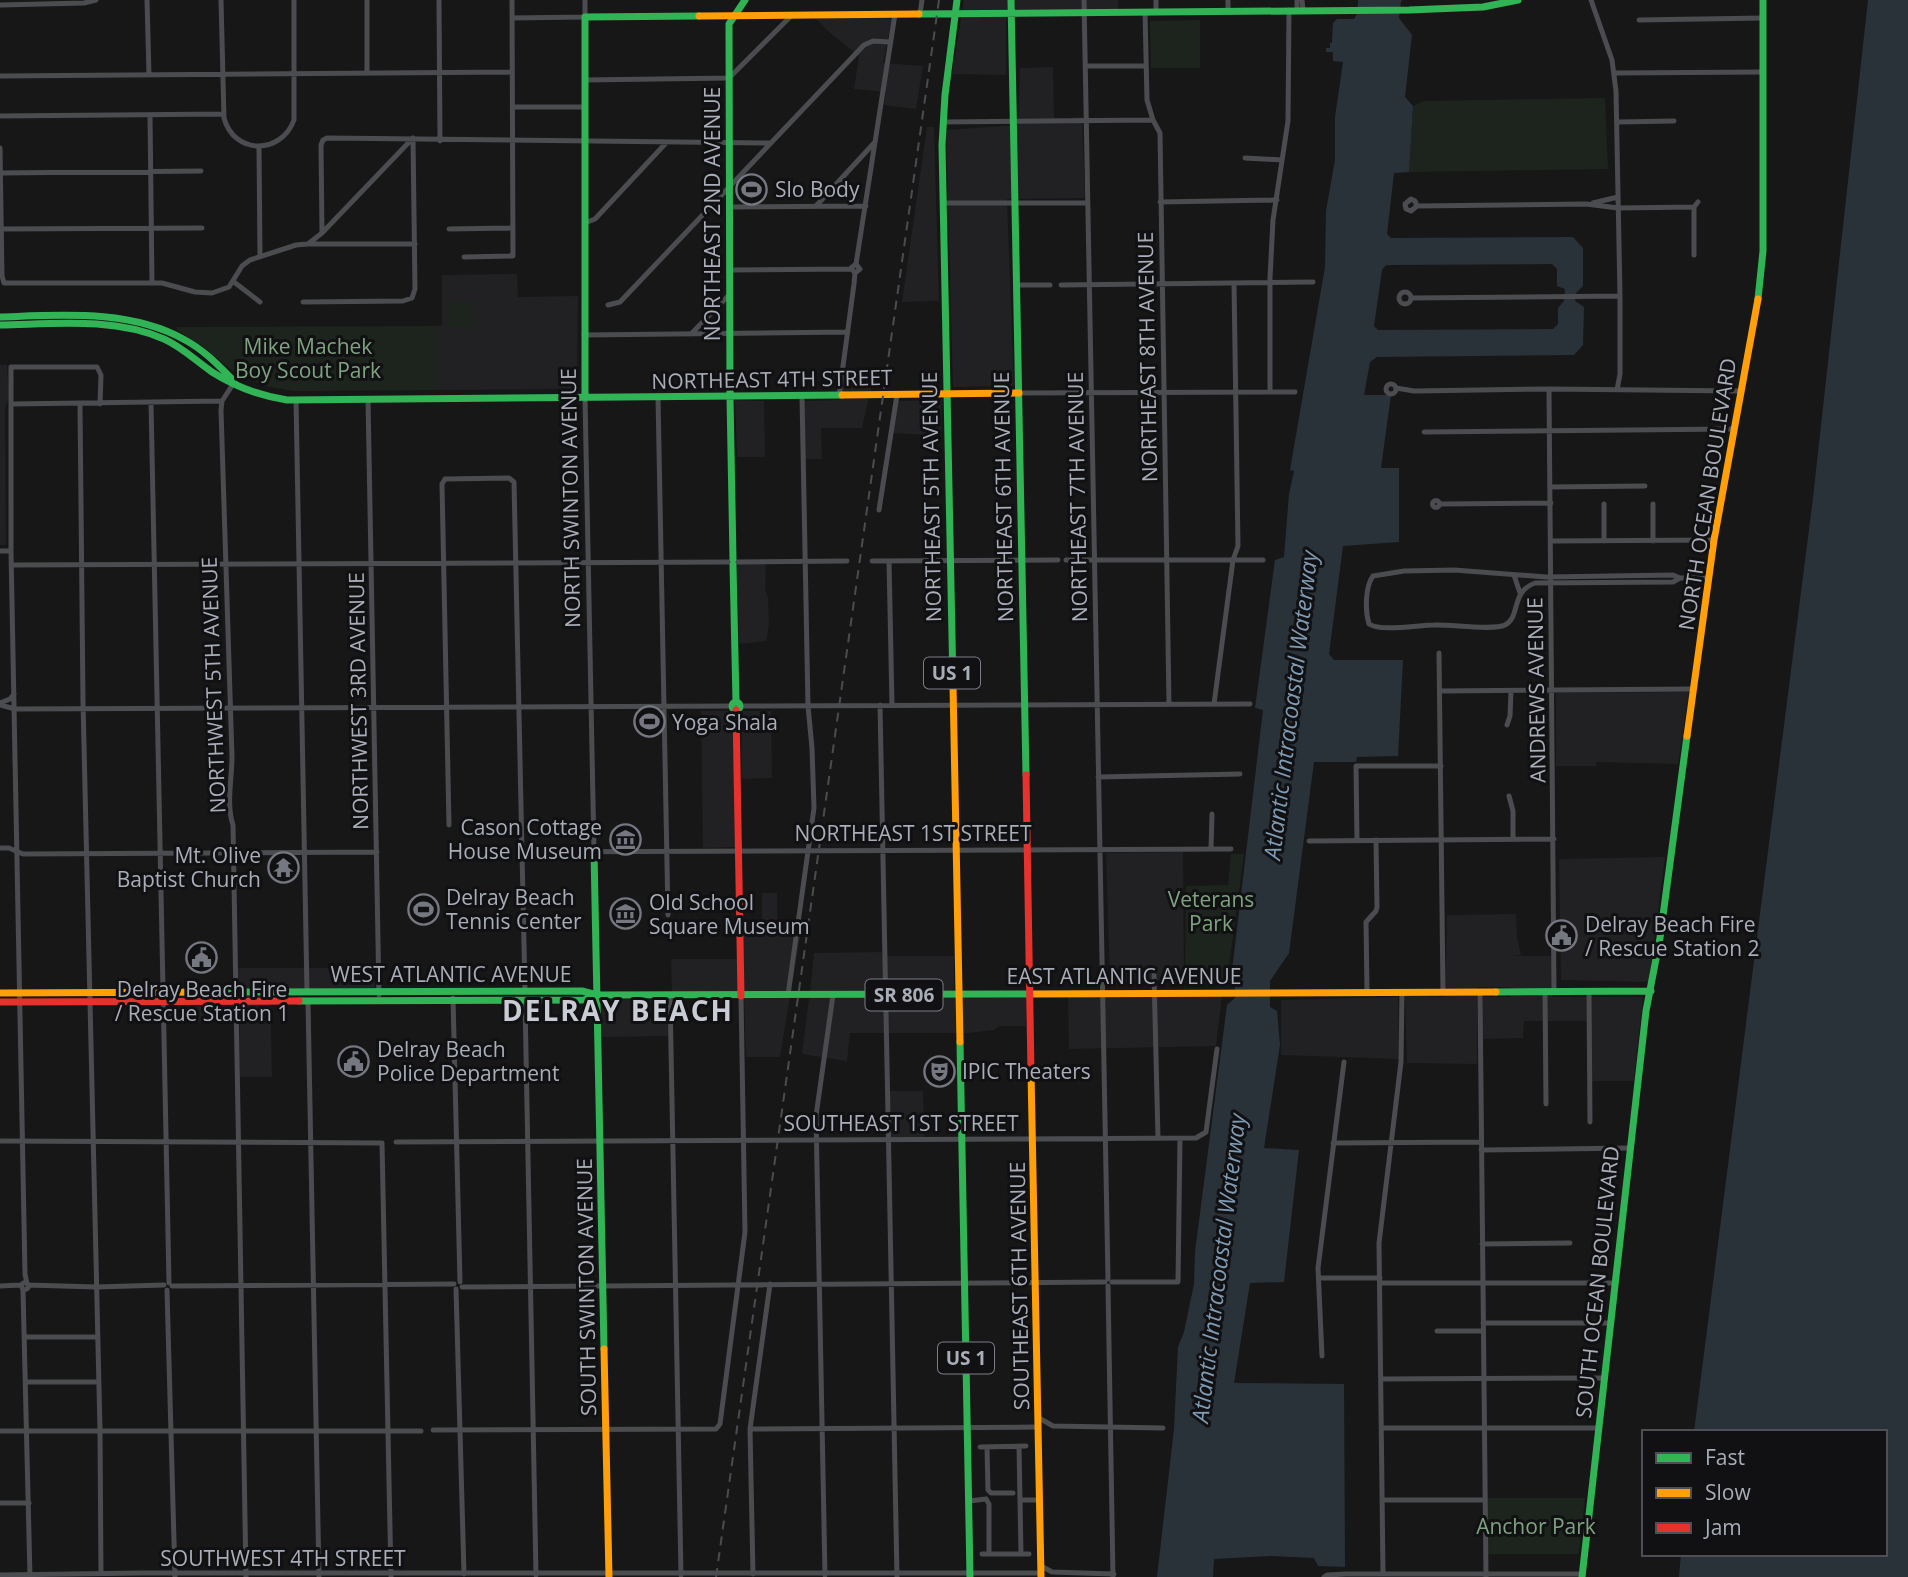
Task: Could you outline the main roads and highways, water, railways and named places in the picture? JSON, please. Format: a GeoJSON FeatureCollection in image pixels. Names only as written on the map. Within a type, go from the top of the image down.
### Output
{"type":"FeatureCollection","features":[{"type":"Feature","properties":{"kind":"main road","name":"NORTHEAST 2ND AVENUE"},"geometry":{"type":"LineString","coordinates":[[741,996],[730,397],[729,24],[747,0]]}},
{"type":"Feature","properties":{"kind":"main road"},"geometry":{"type":"LineString","coordinates":[[747,0],[753,15]]}},
{"type":"Feature","properties":{"kind":"main road","name":"NORTHEAST 5TH AVENUE"},"geometry":{"type":"LineString","coordinates":[[957,0],[943,122],[958,994]]}},
{"type":"Feature","properties":{"kind":"main road","name":"NORTHEAST 6TH AVENUE"},"geometry":{"type":"LineString","coordinates":[[1011,0],[1031,994]]}},
{"type":"Feature","properties":{"kind":"main road"},"geometry":{"type":"LineString","coordinates":[[736,15],[1409,10],[1483,7],[1518,0]]}},
{"type":"Feature","properties":{"kind":"main road","name":"NORTH OCEAN BOULEVARD"},"geometry":{"type":"LineString","coordinates":[[1651,991],[1714,540],[1759,296],[1763,251],[1763,0]]}},
{"type":"Feature","properties":{"kind":"main road","name":"NORTH SWINTON AVENUE"},"geometry":{"type":"LineString","coordinates":[[585,398],[585,16],[736,15]]}},
{"type":"Feature","properties":{"kind":"main road"},"geometry":{"type":"LineString","coordinates":[[1,322],[15,316],[97,320]]}},
{"type":"Feature","properties":{"kind":"main road"},"geometry":{"type":"LineString","coordinates":[[1,322],[97,320]]}},
{"type":"Feature","properties":{"kind":"main road","name":"NORTHEAST 4TH STREET"},"geometry":{"type":"LineString","coordinates":[[97,320],[134,320],[179,337],[216,362],[235,381],[266,396],[296,400],[1018,393]]}},
{"type":"Feature","properties":{"kind":"main road","name":"NORTH SWINTON AVENUE"},"geometry":{"type":"LineString","coordinates":[[594,852],[597,995]]}},
{"type":"Feature","properties":{"kind":"main road"},"geometry":{"type":"LineString","coordinates":[[514,1001],[525,991]]}},
{"type":"Feature","properties":{"kind":"main road","name":"WEST ATLANTIC AVENUE"},"geometry":{"type":"LineString","coordinates":[[0,993],[582,991],[597,995]]}},
{"type":"Feature","properties":{"kind":"main road","name":"EAST ATLANTIC AVENUE"},"geometry":{"type":"LineString","coordinates":[[597,995],[1651,991]]}},
{"type":"Feature","properties":{"kind":"main road","name":"SOUTH OCEAN BOULEVARD"},"geometry":{"type":"LineString","coordinates":[[1583,1576],[1637,1080],[1646,1008],[1651,991]]}},
{"type":"Feature","properties":{"kind":"main road"},"geometry":{"type":"LineString","coordinates":[[287,1002],[300,999],[307,992]]}},
{"type":"Feature","properties":{"kind":"main road"},"geometry":{"type":"LineString","coordinates":[[308,1002],[315,995],[330,992]]}},
{"type":"Feature","properties":{"kind":"main road"},"geometry":{"type":"LineString","coordinates":[[525,1000],[538,992]]}},
{"type":"Feature","properties":{"kind":"main road","name":"US 1"},"geometry":{"type":"LineString","coordinates":[[958,994],[970,1576]]}},
{"type":"Feature","properties":{"kind":"main road","name":"SOUTHEAST 6TH AVENUE"},"geometry":{"type":"LineString","coordinates":[[1031,994],[1041,1572]]}},
{"type":"Feature","properties":{"kind":"main road","name":"WEST ATLANTIC AVENUE"},"geometry":{"type":"LineString","coordinates":[[0,1002],[514,1001],[584,1000],[597,995]]}},
{"type":"Feature","properties":{"kind":"main road","name":"SOUTH SWINTON AVENUE"},"geometry":{"type":"LineString","coordinates":[[597,995],[609,1576]]}},
{"type":"Feature","properties":{"kind":"water","name":"Atlantic Intracoastal Waterway"},"geometry":{"type":"Polygon","coordinates":[[[1358,0],[1403,0],[1399,18],[1412,35],[1405,97],[1413,106],[1409,172],[1394,173],[1387,234],[1391,238],[1573,237],[1583,248],[1583,286],[1576,293],[1575,301],[1584,307],[1583,345],[1574,355],[1377,357],[1370,362],[1364,395],[1391,395],[1381,468],[1399,468],[1399,542],[1343,546],[1329,654],[1334,660],[1403,660],[1398,756],[1357,757],[1356,762],[1314,762],[1289,953],[1270,981],[1270,1007],[1277,1011],[1280,1045],[1264,1148],[1299,1150],[1284,1282],[1250,1283],[1234,1383],[1344,1384],[1345,1567],[1318,1566],[1314,1558],[1271,1556],[1214,1559],[1213,1577],[1157,1577],[1174,1429],[1178,1347],[1184,1332],[1194,1284],[1195,1252],[1227,1005],[1235,998],[1235,986],[1231,979],[1263,710],[1255,708],[1275,560],[1284,557],[1289,494],[1294,471],[1290,470],[1325,267],[1326,211],[1335,160],[1335,117],[1343,62],[1333,61],[1333,52],[1326,52],[1326,48],[1330,48],[1332,43],[1333,23],[1337,19],[1354,19],[1358,0]],[[1552,264],[1386,265],[1382,270],[1374,326],[1378,330],[1553,329],[1558,324],[1558,308],[1564,301],[1565,289],[1557,286],[1557,269],[1552,264]]]}},
{"type":"Feature","properties":{"kind":"water"},"geometry":{"type":"Polygon","coordinates":[[[1868,0],[1908,0],[1908,1577],[1679,1577],[1681,1556],[1887,1556],[1887,1430],[1694,1430],[1813,498],[1868,0]]]}},
{"type":"Feature","properties":{"kind":"railway"},"geometry":{"type":"LineString","coordinates":[[716,1577],[939,0]]}},
{"type":"Feature","properties":{"kind":"place","name":"Slo Body"},"geometry":{"type":"Point","coordinates":[752,189]}},
{"type":"Feature","properties":{"kind":"place","name":"Yoga Shala"},"geometry":{"type":"Point","coordinates":[649,722]}},
{"type":"Feature","properties":{"kind":"place","name":"Cason Cottage House Museum"},"geometry":{"type":"Point","coordinates":[625,839]}},
{"type":"Feature","properties":{"kind":"place","name":"Mt. Olive Baptist Church"},"geometry":{"type":"Point","coordinates":[284,867]}},
{"type":"Feature","properties":{"kind":"place","name":"Delray Beach Tennis Center"},"geometry":{"type":"Point","coordinates":[423,909]}},
{"type":"Feature","properties":{"kind":"place","name":"Old School Square Museum"},"geometry":{"type":"Point","coordinates":[626,914]}},
{"type":"Feature","properties":{"kind":"place","name":"Delray Beach Fire / Rescue Station 2"},"geometry":{"type":"Point","coordinates":[1562,936]}},
{"type":"Feature","properties":{"kind":"place","name":"Delray Beach Fire / Rescue Station 1"},"geometry":{"type":"Point","coordinates":[202,957]}},
{"type":"Feature","properties":{"kind":"place","name":"Delray Beach Police Department"},"geometry":{"type":"Point","coordinates":[354,1061]}},
{"type":"Feature","properties":{"kind":"place","name":"IPIC Theaters"},"geometry":{"type":"Point","coordinates":[939,1071]}},
{"type":"Feature","properties":{"kind":"district","name":"DELRAY BEACH"},"geometry":{"type":"Point","coordinates":[618,1010]}},
{"type":"Feature","properties":{"kind":"park label","name":"Mike Machek Boy Scout Park"},"geometry":{"type":"Point","coordinates":[308,358]}},
{"type":"Feature","properties":{"kind":"park label","name":"Veterans Park"},"geometry":{"type":"Point","coordinates":[1211,911]}},
{"type":"Feature","properties":{"kind":"park label","name":"Anchor Park"},"geometry":{"type":"Point","coordinates":[1536,1526]}}]}
